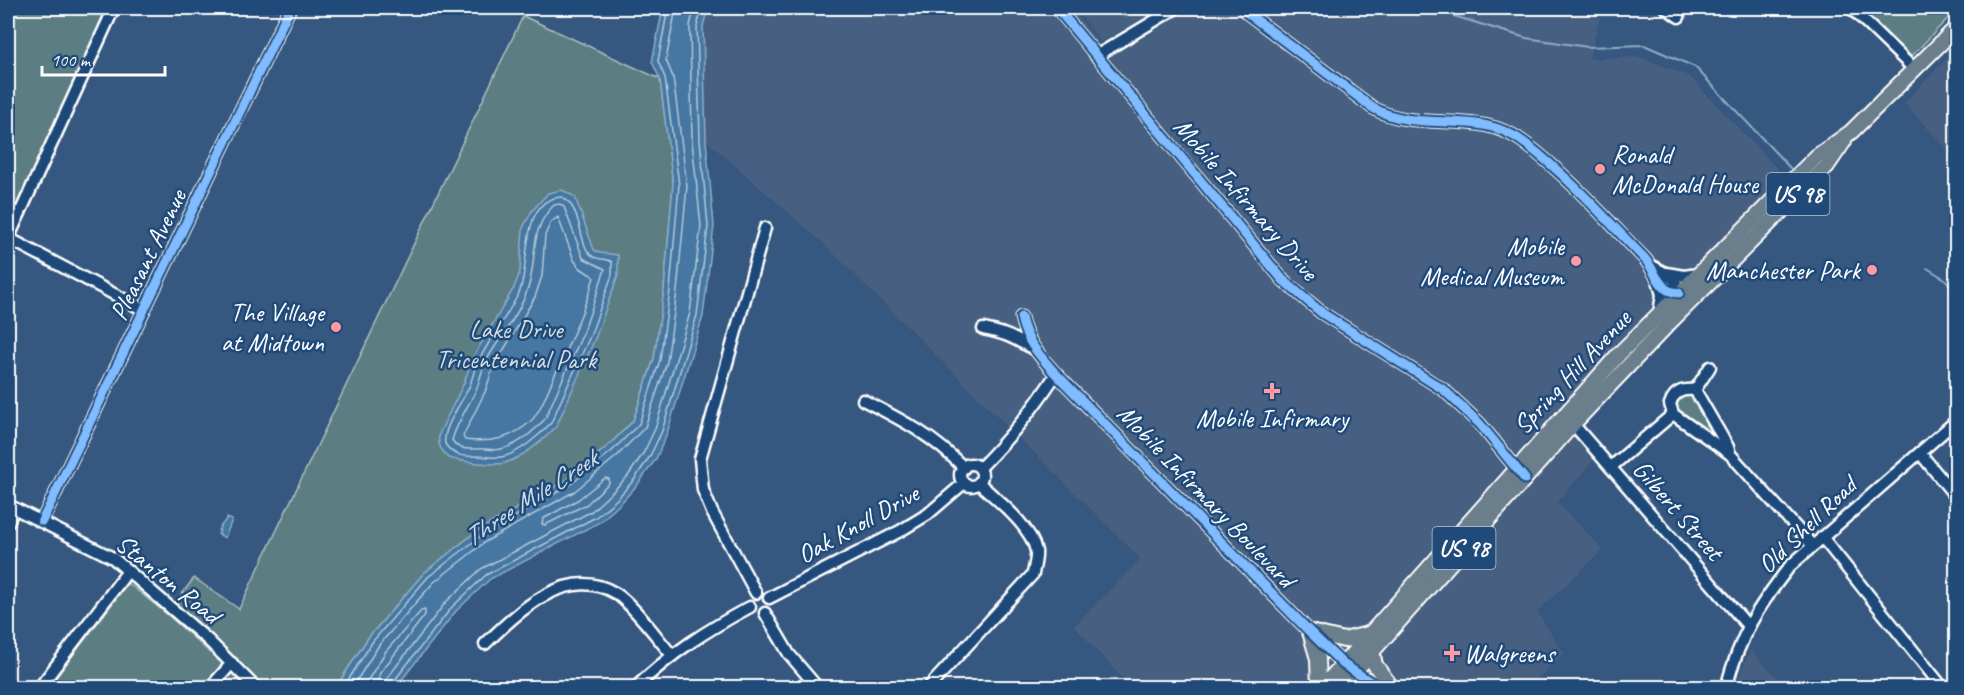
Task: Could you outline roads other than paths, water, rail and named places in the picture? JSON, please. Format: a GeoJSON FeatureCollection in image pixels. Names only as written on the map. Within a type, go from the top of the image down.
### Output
{"type":"FeatureCollection","features":[{"type":"Feature","properties":{"kind":"main road","name":"Spring Hill Avenue"},"geometry":{"type":"LineString","coordinates":[[1320,687],[1372,651],[1520,474],[1659,314],[1684,298],[1698,274],[1817,156],[1851,132],[1956,28]]}},
{"type":"Feature","properties":{"kind":"main road","name":"Spring Hill Avenue"},"geometry":{"type":"LineString","coordinates":[[1340,687],[1370,634],[1520,474],[1574,424],[1684,298],[1827,166],[1851,132]]}},
{"type":"Feature","properties":{"kind":"main road"},"geometry":{"type":"LineString","coordinates":[[1320,687],[1318,660],[1310,632],[1344,640],[1370,634]]}},
{"type":"Feature","properties":{"kind":"main road"},"geometry":{"type":"LineString","coordinates":[[1372,651],[1375,665],[1392,687]]}},
{"type":"Feature","properties":{"kind":"street"},"geometry":{"type":"LineString","coordinates":[[114,8],[8,239],[144,310]]}},
{"type":"Feature","properties":{"kind":"street","name":"Pleasant Avenue"},"geometry":{"type":"LineString","coordinates":[[42,521],[290,8]]}},
{"type":"Feature","properties":{"kind":"street","name":"Mobile Infirmary Drive"},"geometry":{"type":"LineString","coordinates":[[1057,8],[1283,280],[1322,313],[1444,390],[1480,424],[1520,474]]}},
{"type":"Feature","properties":{"kind":"street"},"geometry":{"type":"LineString","coordinates":[[1096,56],[1176,8]]}},
{"type":"Feature","properties":{"kind":"street"},"geometry":{"type":"LineString","coordinates":[[1235,8],[1245,10],[1384,115],[1405,120],[1475,123],[1503,129],[1514,135],[1537,153],[1662,276],[1669,291],[1684,298]]}},
{"type":"Feature","properties":{"kind":"street"},"geometry":{"type":"LineString","coordinates":[[1666,8],[1679,18]]}},
{"type":"Feature","properties":{"kind":"street"},"geometry":{"type":"LineString","coordinates":[[1851,8],[1915,70]]}},
{"type":"Feature","properties":{"kind":"street"},"geometry":{"type":"LineString","coordinates":[[8,211],[20,213]]}},
{"type":"Feature","properties":{"kind":"street"},"geometry":{"type":"LineString","coordinates":[[756,593],[712,512],[703,490],[700,459],[765,228]]}},
{"type":"Feature","properties":{"kind":"street"},"geometry":{"type":"LineString","coordinates":[[1662,276],[1698,274]]}},
{"type":"Feature","properties":{"kind":"street"},"geometry":{"type":"LineString","coordinates":[[1659,314],[1662,276]]}},
{"type":"Feature","properties":{"kind":"street","name":"Mobile Infirmary Boulevard"},"geometry":{"type":"LineString","coordinates":[[1021,317],[1024,330],[1033,348],[1056,374],[1310,632],[1349,668],[1380,687]]}},
{"type":"Feature","properties":{"kind":"street","name":"Mobile Infirmary Boulevard"},"geometry":{"type":"LineString","coordinates":[[983,329],[1014,337],[1033,348]]}},
{"type":"Feature","properties":{"kind":"street"},"geometry":{"type":"LineString","coordinates":[[1695,390],[1710,367]]}},
{"type":"Feature","properties":{"kind":"street"},"geometry":{"type":"LineString","coordinates":[[980,468],[1022,423],[1056,374]]}},
{"type":"Feature","properties":{"kind":"street"},"geometry":{"type":"LineString","coordinates":[[1695,390],[1677,393],[1670,404],[1673,414],[1730,454],[1812,545]]}},
{"type":"Feature","properties":{"kind":"street"},"geometry":{"type":"LineString","coordinates":[[1695,390],[1730,454]]}},
{"type":"Feature","properties":{"kind":"street"},"geometry":{"type":"LineString","coordinates":[[864,400],[918,428],[947,450],[964,468]]}},
{"type":"Feature","properties":{"kind":"street"},"geometry":{"type":"LineString","coordinates":[[1611,467],[1673,414]]}},
{"type":"Feature","properties":{"kind":"street","name":"Old Shell Road"},"geometry":{"type":"LineString","coordinates":[[1726,687],[1736,652],[1748,626],[1768,594],[1790,566],[1956,421]]}},
{"type":"Feature","properties":{"kind":"street","name":"Gilbert Street"},"geometry":{"type":"LineString","coordinates":[[1574,424],[1748,626]]}},
{"type":"Feature","properties":{"kind":"street"},"geometry":{"type":"LineString","coordinates":[[1920,453],[1956,497]]}},
{"type":"Feature","properties":{"kind":"street"},"geometry":{"type":"LineString","coordinates":[[973,464],[980,468],[982,477],[979,483],[970,486],[964,483],[961,474],[964,468],[973,464]]}},
{"type":"Feature","properties":{"kind":"street","name":"Oak Knoll Drive"},"geometry":{"type":"LineString","coordinates":[[769,598],[900,531],[928,514],[964,483]]}},
{"type":"Feature","properties":{"kind":"street"},"geometry":{"type":"LineString","coordinates":[[928,687],[1033,574],[1036,553],[1032,537],[979,483]]}},
{"type":"Feature","properties":{"kind":"street"},"geometry":{"type":"LineString","coordinates":[[8,523],[11,506]]}},
{"type":"Feature","properties":{"kind":"street","name":"Stanton Road"},"geometry":{"type":"LineString","coordinates":[[11,506],[113,558],[256,687]]}},
{"type":"Feature","properties":{"kind":"street"},"geometry":{"type":"LineString","coordinates":[[1822,537],[1943,687]]}},
{"type":"Feature","properties":{"kind":"street"},"geometry":{"type":"LineString","coordinates":[[39,687],[128,571]]}},
{"type":"Feature","properties":{"kind":"street"},"geometry":{"type":"LineString","coordinates":[[485,644],[527,606],[551,592],[573,584],[592,583],[617,594],[671,654]]}},
{"type":"Feature","properties":{"kind":"street"},"geometry":{"type":"LineString","coordinates":[[756,593],[765,594],[769,598],[771,605],[765,613],[758,614],[750,607],[750,601],[756,593]]}},
{"type":"Feature","properties":{"kind":"street"},"geometry":{"type":"LineString","coordinates":[[635,687],[671,654],[750,607]]}},
{"type":"Feature","properties":{"kind":"street"},"geometry":{"type":"LineString","coordinates":[[765,613],[789,654],[818,687]]}},
{"type":"Feature","properties":{"kind":"street"},"geometry":{"type":"LineString","coordinates":[[210,687],[232,663]]}},
{"type":"Feature","properties":{"kind":"water"},"geometry":{"type":"Polygon","coordinates":[[[663,8],[708,8],[703,26],[706,140],[714,226],[703,316],[667,433],[656,459],[638,484],[600,522],[490,579],[456,611],[396,687],[336,687],[368,638],[424,573],[477,531],[567,480],[608,446],[633,421],[654,359],[664,290],[673,184],[660,79],[652,62],[663,8]]]}},
{"type":"Feature","properties":{"kind":"water"},"geometry":{"type":"Polygon","coordinates":[[[562,190],[575,197],[594,250],[618,255],[618,275],[596,336],[556,427],[539,443],[519,457],[500,464],[448,458],[439,443],[440,432],[464,383],[472,359],[514,288],[520,272],[523,228],[532,211],[548,193],[562,190]]]}},
{"type":"Feature","properties":{"kind":"water"},"geometry":{"type":"Polygon","coordinates":[[[227,518],[232,520],[225,538],[218,534],[220,531],[218,530],[227,518]]]}},
{"type":"Feature","properties":{"kind":"waterway"},"geometry":{"type":"LineString","coordinates":[[1399,8],[1431,9],[1526,38],[1588,47],[1644,45],[1695,67],[1791,169]]}},
{"type":"Feature","properties":{"kind":"waterway"},"geometry":{"type":"LineString","coordinates":[[1927,268],[1945,279],[1956,292]]}},
{"type":"Feature","properties":{"kind":"place","name":"Ronald McDonald House"},"geometry":{"type":"Point","coordinates":[1600,169]}},
{"type":"Feature","properties":{"kind":"place","name":"Mobile Medical Museum"},"geometry":{"type":"Point","coordinates":[1576,261]}},
{"type":"Feature","properties":{"kind":"place","name":"Manchester Park"},"geometry":{"type":"Point","coordinates":[1872,270]}},
{"type":"Feature","properties":{"kind":"place","name":"The Village at Midtown"},"geometry":{"type":"Point","coordinates":[336,327]}},
{"type":"Feature","properties":{"kind":"place","name":"Mobile Infirmary"},"geometry":{"type":"Point","coordinates":[1272,391]}},
{"type":"Feature","properties":{"kind":"place","name":"Walgreens"},"geometry":{"type":"Point","coordinates":[1452,653]}},
{"type":"Feature","properties":{"kind":"park label","name":"Lake Drive Tricentennial Park"},"geometry":{"type":"Point","coordinates":[516,344]}},
{"type":"Feature","properties":{"kind":"water label","name":"Three Mile Creek"},"geometry":{"type":"Point","coordinates":[530,498]}}]}
